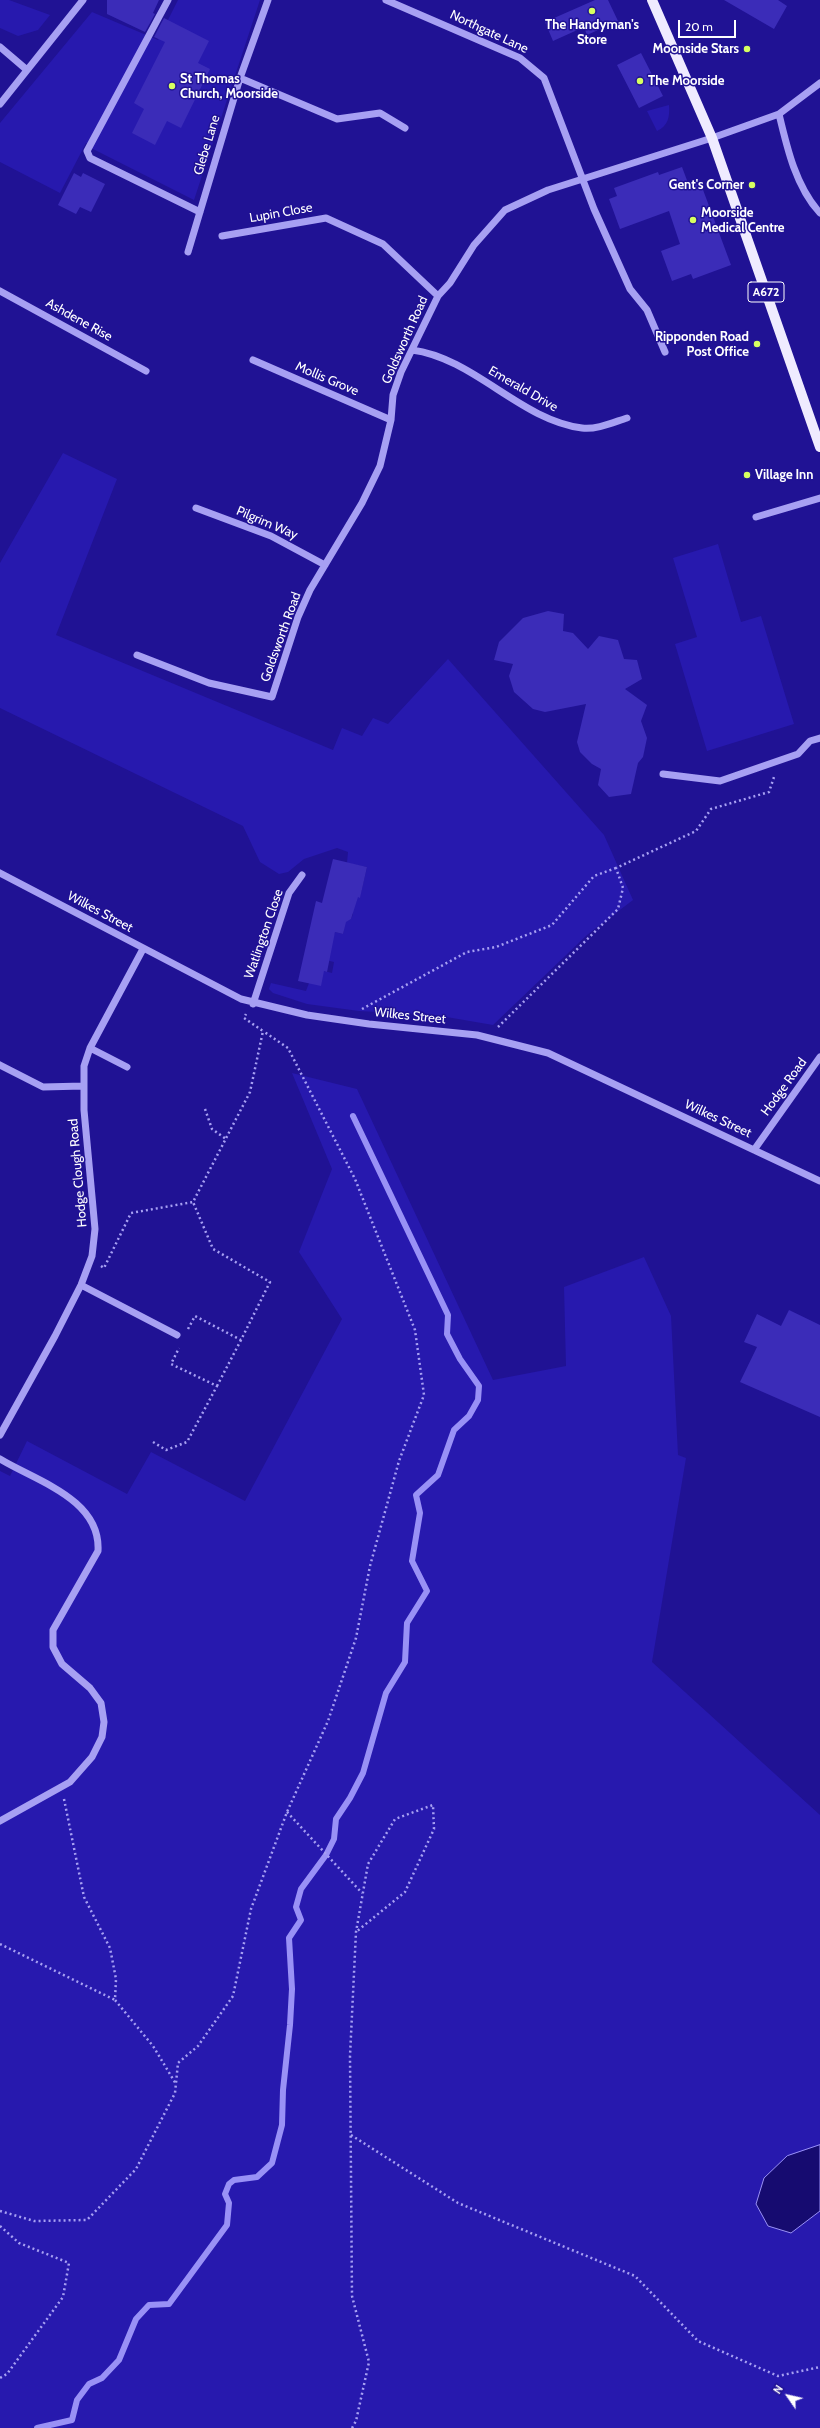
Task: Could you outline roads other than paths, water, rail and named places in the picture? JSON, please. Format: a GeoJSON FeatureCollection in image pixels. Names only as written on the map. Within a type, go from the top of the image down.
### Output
{"type":"FeatureCollection","features":[{"type":"Feature","properties":{"kind":"main road","name":"A672"},"geometry":{"type":"LineString","coordinates":[[652,0],[712,138],[820,447]]}},
{"type":"Feature","properties":{"kind":"street"},"geometry":{"type":"LineString","coordinates":[[0,104],[83,0]]}},
{"type":"Feature","properties":{"kind":"street"},"geometry":{"type":"LineString","coordinates":[[168,0],[87,151],[90,158],[200,212]]}},
{"type":"Feature","properties":{"kind":"street","name":"Glebe Lane"},"geometry":{"type":"LineString","coordinates":[[188,252],[240,78],[268,0]]}},
{"type":"Feature","properties":{"kind":"street","name":"Northgate Lane"},"geometry":{"type":"LineString","coordinates":[[386,0],[520,58],[544,78],[582,180],[630,289],[647,310],[665,352]]}},
{"type":"Feature","properties":{"kind":"street"},"geometry":{"type":"LineString","coordinates":[[0,47],[27,70]]}},
{"type":"Feature","properties":{"kind":"street"},"geometry":{"type":"LineString","coordinates":[[240,78],[337,118],[358,118],[380,113],[405,128]]}},
{"type":"Feature","properties":{"kind":"street","name":"Goldsworth Road"},"geometry":{"type":"LineString","coordinates":[[137,655],[203,681],[272,697],[298,616],[380,466],[391,420],[393,395],[412,350],[438,296],[450,283],[474,245],[504,210],[548,190],[712,138],[779,114],[820,83]]}},
{"type":"Feature","properties":{"kind":"street"},"geometry":{"type":"LineString","coordinates":[[779,114],[787,145],[804,190],[820,212]]}},
{"type":"Feature","properties":{"kind":"street","name":"Lupin Close"},"geometry":{"type":"LineString","coordinates":[[222,236],[326,218],[383,244],[438,296]]}},
{"type":"Feature","properties":{"kind":"street","name":"Ashdene Rise"},"geometry":{"type":"LineString","coordinates":[[0,291],[146,371]]}},
{"type":"Feature","properties":{"kind":"street","name":"Emerald Drive"},"geometry":{"type":"LineString","coordinates":[[412,350],[431,353],[467,371],[556,422],[584,428],[627,418]]}},
{"type":"Feature","properties":{"kind":"street","name":"Mollis Grove"},"geometry":{"type":"LineString","coordinates":[[252,360],[391,420]]}},
{"type":"Feature","properties":{"kind":"street"},"geometry":{"type":"LineString","coordinates":[[756,518],[820,498]]}},
{"type":"Feature","properties":{"kind":"street","name":"Pilgrim Way"},"geometry":{"type":"LineString","coordinates":[[196,508],[271,536],[325,565]]}},
{"type":"Feature","properties":{"kind":"street"},"geometry":{"type":"LineString","coordinates":[[663,774],[720,781],[798,754],[810,741],[820,738]]}},
{"type":"Feature","properties":{"kind":"street","name":"Wilkes Street"},"geometry":{"type":"LineString","coordinates":[[0,873],[142,949],[253,1004],[307,1015],[361,1023],[489,1038],[548,1053],[820,1181]]}},
{"type":"Feature","properties":{"kind":"street","name":"Watlington Close"},"geometry":{"type":"LineString","coordinates":[[253,1004],[289,893],[302,875]]}},
{"type":"Feature","properties":{"kind":"street","name":"Hodge Clough Road"},"geometry":{"type":"LineString","coordinates":[[0,1435],[81,1285],[90,1260],[95,1229],[83,1086],[84,1066],[90,1048],[142,949]]}},
{"type":"Feature","properties":{"kind":"street"},"geometry":{"type":"LineString","coordinates":[[90,1048],[126,1067]]}},
{"type":"Feature","properties":{"kind":"street","name":"Hodge Road"},"geometry":{"type":"LineString","coordinates":[[754,1150],[820,1057]]}},
{"type":"Feature","properties":{"kind":"street"},"geometry":{"type":"LineString","coordinates":[[0,1065],[43,1087],[83,1086]]}},
{"type":"Feature","properties":{"kind":"street"},"geometry":{"type":"LineString","coordinates":[[81,1285],[177,1335]]}},
{"type":"Feature","properties":{"kind":"street"},"geometry":{"type":"LineString","coordinates":[[0,1459],[48,1484],[82,1508],[94,1523],[99,1537],[98,1551],[53,1630],[53,1647],[62,1664],[90,1688],[102,1703],[104,1722],[102,1737],[92,1757],[70,1782],[0,1821]]}},
{"type":"Feature","properties":{"kind":"waterway"},"geometry":{"type":"LineString","coordinates":[[37,2428],[72,2420],[77,2400],[89,2384],[102,2378],[119,2360],[136,2319],[149,2305],[169,2304],[227,2225],[229,2203],[225,2194],[229,2184],[234,2180],[257,2177],[272,2163],[282,2125],[283,2090],[290,2025],[292,1989],[289,1938],[301,1920],[296,1907],[301,1889],[326,1855],[334,1839],[336,1819],[350,1798],[363,1773],[386,1693],[405,1662],[407,1623],[427,1591],[412,1561],[420,1513],[416,1495],[438,1475],[454,1430],[469,1416],[478,1400],[479,1386],[460,1359],[447,1334],[448,1315],[353,1116]]}},
{"type":"Feature","properties":{"kind":"place","name":"The Handyman's Store"},"geometry":{"type":"Point","coordinates":[592,11]}},
{"type":"Feature","properties":{"kind":"place","name":"Moonside Stars"},"geometry":{"type":"Point","coordinates":[747,49]}},
{"type":"Feature","properties":{"kind":"place","name":"The Moorside"},"geometry":{"type":"Point","coordinates":[640,81]}},
{"type":"Feature","properties":{"kind":"place","name":"St Thomas Church, Moorside"},"geometry":{"type":"Point","coordinates":[172,86]}},
{"type":"Feature","properties":{"kind":"place","name":"Gent's Corner"},"geometry":{"type":"Point","coordinates":[752,185]}},
{"type":"Feature","properties":{"kind":"place","name":"Moorside Medical Centre"},"geometry":{"type":"Point","coordinates":[693,220]}},
{"type":"Feature","properties":{"kind":"place","name":"Ripponden Road Post Office"},"geometry":{"type":"Point","coordinates":[757,344]}},
{"type":"Feature","properties":{"kind":"place","name":"Village Inn"},"geometry":{"type":"Point","coordinates":[747,475]}}]}
